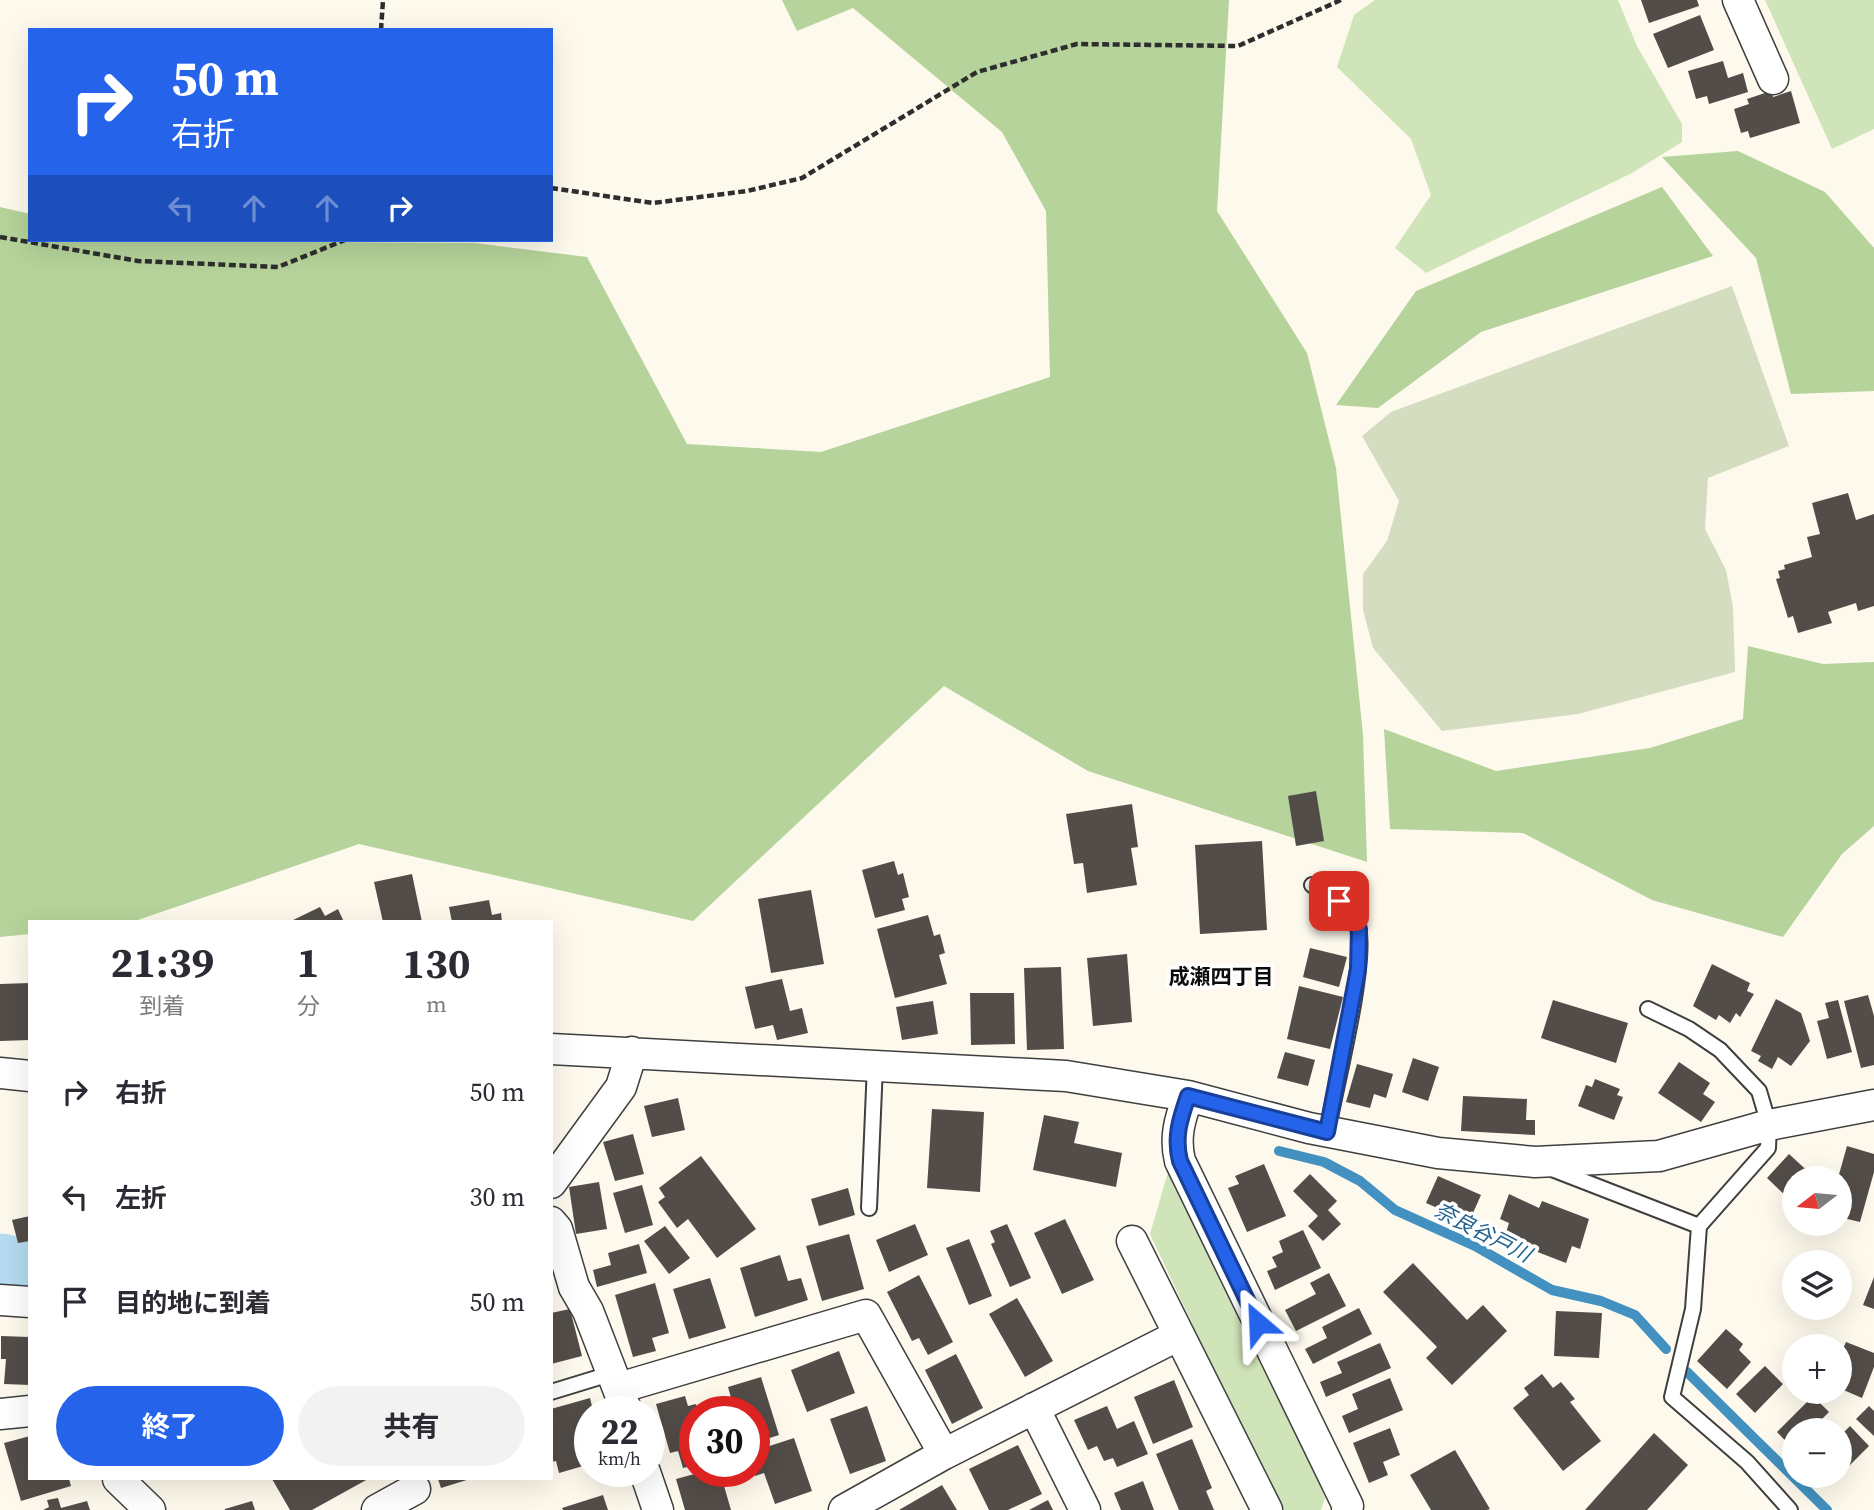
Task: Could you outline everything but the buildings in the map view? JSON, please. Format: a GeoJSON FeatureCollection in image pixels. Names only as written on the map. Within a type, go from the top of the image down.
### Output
{"type":"FeatureCollection","features":[{"type":"Feature","properties":{"kind":"street"},"geometry":{"type":"LineString","coordinates":[[1738,0],[1773,79]]}},
{"type":"Feature","properties":{"kind":"street"},"geometry":{"type":"LineString","coordinates":[[553,1049],[1066,1076],[1188,1096],[1327,1132],[1438,1153],[1535,1163],[1659,1156],[1769,1125],[1874,1105]]}},
{"type":"Feature","properties":{"kind":"street"},"geometry":{"type":"LineString","coordinates":[[553,1180],[621,1087],[632,1052]]}},
{"type":"Feature","properties":{"kind":"street"},"geometry":{"type":"LineString","coordinates":[[0,1073],[28,1076]]}},
{"type":"Feature","properties":{"kind":"street"},"geometry":{"type":"LineString","coordinates":[[1188,1096],[1177,1129],[1176,1146],[1180,1161],[1348,1506],[1347,1510]]}},
{"type":"Feature","properties":{"kind":"street"},"geometry":{"type":"LineString","coordinates":[[553,1224],[557,1228],[574,1287],[588,1311],[620,1391],[866,1315],[944,1454]]}},
{"type":"Feature","properties":{"kind":"street"},"geometry":{"type":"LineString","coordinates":[[1132,1241],[1266,1510]]}},
{"type":"Feature","properties":{"kind":"street"},"geometry":{"type":"LineString","coordinates":[[0,1300],[28,1302]]}},
{"type":"Feature","properties":{"kind":"street"},"geometry":{"type":"LineString","coordinates":[[844,1510],[944,1454],[1179,1335]]}},
{"type":"Feature","properties":{"kind":"street"},"geometry":{"type":"LineString","coordinates":[[1034,1408],[1085,1510]]}},
{"type":"Feature","properties":{"kind":"street"},"geometry":{"type":"LineString","coordinates":[[0,1414],[28,1411]]}},
{"type":"Feature","properties":{"kind":"street"},"geometry":{"type":"LineString","coordinates":[[119,1480],[150,1510]]}},
{"type":"Feature","properties":{"kind":"street"},"geometry":{"type":"LineString","coordinates":[[651,1487],[658,1510]]}},
{"type":"Feature","properties":{"kind":"street"},"geometry":{"type":"LineString","coordinates":[[377,1510],[416,1493]]}},
{"type":"Feature","properties":{"kind":"lane"},"geometry":{"type":"LineString","coordinates":[[1312,885],[1339,901],[1359,929],[1358,969],[1327,1132]]}},
{"type":"Feature","properties":{"kind":"lane"},"geometry":{"type":"LineString","coordinates":[[1648,1009],[1689,1029],[1720,1050],[1759,1091],[1769,1125],[1768,1148],[1699,1226],[1693,1309],[1672,1397],[1747,1462],[1790,1510]]}},
{"type":"Feature","properties":{"kind":"lane"},"geometry":{"type":"LineString","coordinates":[[869,1208],[875,1065]]}},
{"type":"Feature","properties":{"kind":"lane"},"geometry":{"type":"LineString","coordinates":[[1535,1163],[1699,1226]]}},
{"type":"Feature","properties":{"kind":"lane"},"geometry":{"type":"LineString","coordinates":[[553,1392],[620,1391]]}},
{"type":"Feature","properties":{"kind":"path"},"geometry":{"type":"LineString","coordinates":[[381,28],[383,0]]}},
{"type":"Feature","properties":{"kind":"path"},"geometry":{"type":"LineString","coordinates":[[553,188],[653,203],[747,191],[791,181],[802,178],[977,72],[1077,44],[1238,46],[1341,0]]}},
{"type":"Feature","properties":{"kind":"path"},"geometry":{"type":"LineString","coordinates":[[0,237],[28,242]]}},
{"type":"Feature","properties":{"kind":"path"},"geometry":{"type":"LineString","coordinates":[[29,242],[138,261],[278,267],[340,242]]}},
{"type":"Feature","properties":{"kind":"green space"},"geometry":{"type":"Polygon","coordinates":[[[782,0],[1229,0],[1217,211],[1307,353],[1336,468],[1363,735],[1367,862],[1088,771],[944,686],[693,921],[359,844],[138,920],[28,920],[28,934],[0,937],[0,207],[28,214],[28,242],[475,243],[587,257],[687,444],[821,452],[1050,377],[1046,211],[1002,132],[853,8],[797,31],[782,0]]]}},
{"type":"Feature","properties":{"kind":"green space"},"geometry":{"type":"Polygon","coordinates":[[[1375,0],[1618,0],[1637,46],[1682,124],[1682,142],[1632,173],[1426,273],[1395,248],[1431,195],[1411,139],[1337,67],[1354,15],[1375,0]]]}},
{"type":"Feature","properties":{"kind":"green space"},"geometry":{"type":"Polygon","coordinates":[[[1765,0],[1874,0],[1874,129],[1832,149],[1765,0]]]}},
{"type":"Feature","properties":{"kind":"green space"},"geometry":{"type":"Polygon","coordinates":[[[1738,151],[1825,192],[1874,248],[1874,391],[1791,394],[1756,258],[1662,157],[1738,151]]]}},
{"type":"Feature","properties":{"kind":"green space"},"geometry":{"type":"Polygon","coordinates":[[[1662,187],[1713,256],[1481,332],[1378,408],[1336,405],[1416,291],[1662,187]]]}},
{"type":"Feature","properties":{"kind":"green space"},"geometry":{"type":"Polygon","coordinates":[[[1732,286],[1789,446],[1708,478],[1705,529],[1726,570],[1733,607],[1735,672],[1578,714],[1442,731],[1373,648],[1363,610],[1363,574],[1387,541],[1399,501],[1362,436],[1391,412],[1732,286]]]}},
{"type":"Feature","properties":{"kind":"green space"},"geometry":{"type":"Polygon","coordinates":[[[1748,646],[1823,664],[1874,662],[1874,826],[1842,854],[1783,937],[1652,900],[1523,833],[1390,829],[1384,729],[1496,771],[1650,748],[1743,719],[1748,646]]]}},
{"type":"Feature","properties":{"kind":"green space"},"geometry":{"type":"Polygon","coordinates":[[[1168,1172],[1310,1461],[1325,1498],[1321,1510],[1280,1510],[1150,1234],[1168,1172]]]}},
{"type":"Feature","properties":{"kind":"waterway","name":"奈良谷戸川"},"geometry":{"type":"LineString","coordinates":[[1279,1151],[1324,1162],[1360,1181],[1395,1210],[1475,1246],[1552,1290],[1601,1301],[1635,1315],[1666,1349]]}},
{"type":"Feature","properties":{"kind":"waterway"},"geometry":{"type":"LineString","coordinates":[[0,1265],[28,1271]]}},
{"type":"Feature","properties":{"kind":"waterway","name":"奈良谷戸川"},"geometry":{"type":"LineString","coordinates":[[1687,1372],[1827,1510]]}},
{"type":"Feature","properties":{"kind":"district","name":"成瀬四丁目"},"geometry":{"type":"Point","coordinates":[1221,976]}},
{"type":"Feature","properties":{"kind":"route"},"geometry":{"type":"LineString","coordinates":[[1258,1323],[1180,1161],[1176,1146],[1177,1129],[1188,1096],[1327,1132],[1358,969],[1359,929],[1353,916],[1339,901]]}}]}
